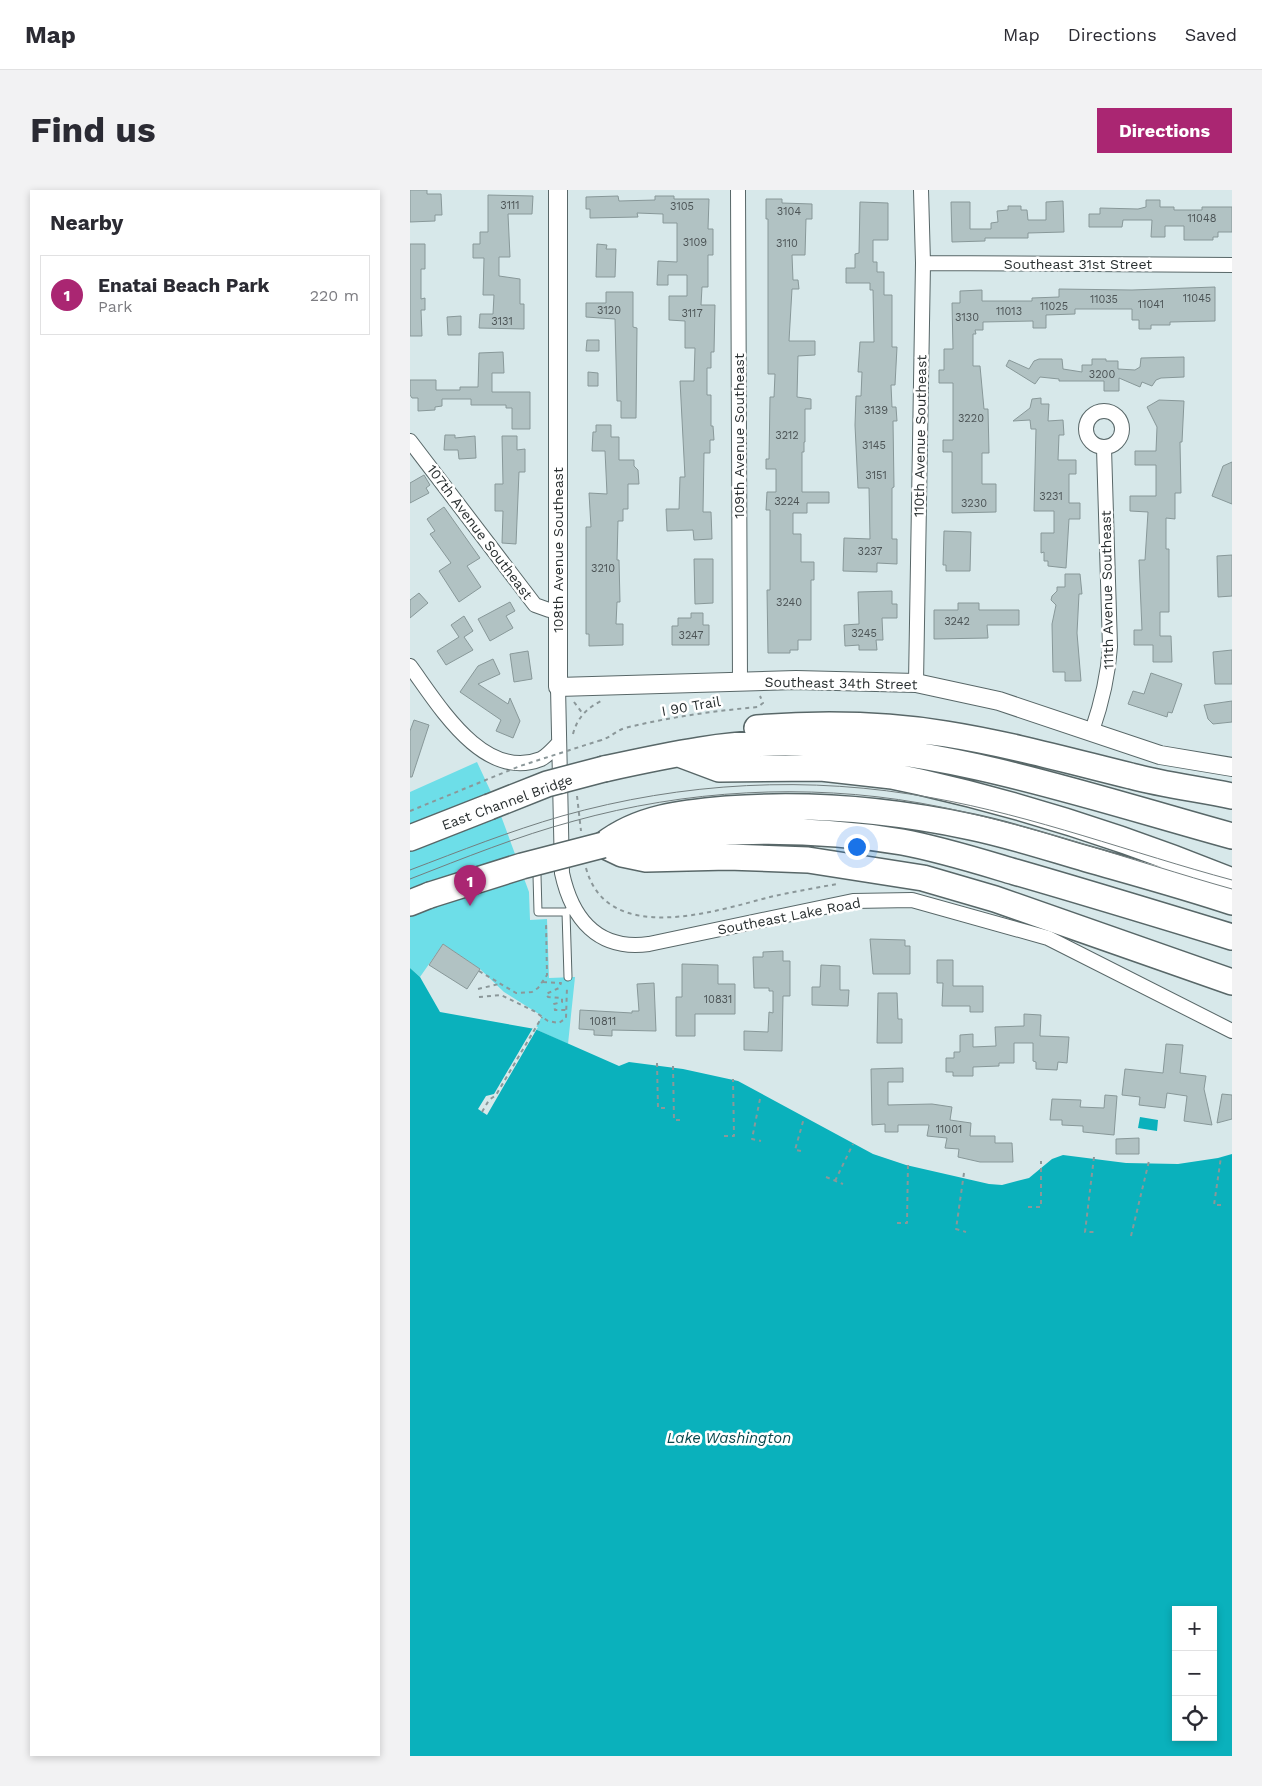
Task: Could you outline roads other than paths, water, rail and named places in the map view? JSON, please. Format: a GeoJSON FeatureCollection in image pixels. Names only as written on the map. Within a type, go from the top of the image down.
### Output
{"type":"FeatureCollection","features":[{"type":"Feature","properties":{"kind":"highway"},"geometry":{"type":"LineString","coordinates":[[677,754],[747,728],[808,724],[894,728],[945,734],[1011,746],[1133,777],[1232,796]]}},
{"type":"Feature","properties":{"kind":"highway"},"geometry":{"type":"LineString","coordinates":[[677,754],[747,744],[798,743],[898,752],[963,763],[1029,779],[1232,836]]}},
{"type":"Feature","properties":{"kind":"highway","name":"East Channel Bridge"},"geometry":{"type":"LineString","coordinates":[[410,838],[547,784],[604,769],[677,754]]}},
{"type":"Feature","properties":{"kind":"highway"},"geometry":{"type":"LineString","coordinates":[[677,754],[719,769],[821,768],[892,776],[920,782],[1172,855],[1232,880]]}},
{"type":"Feature","properties":{"kind":"highway"},"geometry":{"type":"LineString","coordinates":[[616,844],[656,818],[704,811],[757,808],[832,809],[908,816],[965,826],[1232,902]]}},
{"type":"Feature","properties":{"kind":"highway"},"geometry":{"type":"LineString","coordinates":[[410,903],[522,866],[616,844],[706,832],[807,831],[846,835],[942,851],[1232,937]]}},
{"type":"Feature","properties":{"kind":"highway"},"geometry":{"type":"LineString","coordinates":[[616,844],[646,859],[728,857],[808,860],[923,878],[995,898],[1232,982]]}},
{"type":"Feature","properties":{"kind":"highway"},"geometry":{"type":"LineString","coordinates":[[1070,888],[1232,923]]}},
{"type":"Feature","properties":{"kind":"street","name":"108th Avenue Southeast"},"geometry":{"type":"LineString","coordinates":[[558,190],[558,687],[567,745],[562,873],[570,910]]}},
{"type":"Feature","properties":{"kind":"street","name":"109th Avenue Southeast"},"geometry":{"type":"LineString","coordinates":[[738,190],[740,682]]}},
{"type":"Feature","properties":{"kind":"street","name":"110th Avenue Southeast"},"geometry":{"type":"LineString","coordinates":[[916,683],[923,263],[921,190]]}},
{"type":"Feature","properties":{"kind":"street","name":"Southeast 31st Street"},"geometry":{"type":"LineString","coordinates":[[923,263],[1232,265]]}},
{"type":"Feature","properties":{"kind":"street","name":"107th Avenue Southeast"},"geometry":{"type":"LineString","coordinates":[[410,440],[535,605],[549,610],[558,609]]}},
{"type":"Feature","properties":{"kind":"street","name":"111th Avenue Southeast"},"geometry":{"type":"LineString","coordinates":[[1092,731],[1104,698],[1109,674],[1110,647],[1104,448]]}},
{"type":"Feature","properties":{"kind":"street"},"geometry":{"type":"LineString","coordinates":[[410,666],[450,722],[474,745],[490,755],[507,761],[524,763],[542,758],[567,745]]}},
{"type":"Feature","properties":{"kind":"street","name":"Southeast 34th Street"},"geometry":{"type":"LineString","coordinates":[[558,687],[796,680],[916,683],[961,691],[999,701],[1160,755],[1232,767]]}},
{"type":"Feature","properties":{"kind":"street","name":"Southeast Lake Road"},"geometry":{"type":"LineString","coordinates":[[570,910],[598,934],[612,942],[633,946],[853,901],[912,900],[1048,938],[1232,1031]]}},
{"type":"Feature","properties":{"kind":"lane"},"geometry":{"type":"LineString","coordinates":[[537,874],[538,912],[570,910],[568,977]]}},
{"type":"Feature","properties":{"kind":"water","name":"Lake Washington"},"geometry":{"type":"Polygon","coordinates":[[[410,968],[420,977],[440,1012],[535,1029],[619,1066],[629,1062],[683,1069],[738,1081],[873,1154],[906,1165],[989,1184],[1002,1185],[1029,1178],[1052,1159],[1063,1155],[1126,1163],[1178,1164],[1232,1154],[1232,1756],[410,1756],[410,968]]]}},
{"type":"Feature","properties":{"kind":"water"},"geometry":{"type":"Polygon","coordinates":[[[1140,1117],[1158,1120],[1157,1131],[1138,1128],[1140,1117]]]}},
{"type":"Feature","properties":{"kind":"tram line"},"geometry":{"type":"LineString","coordinates":[[410,870],[523,828],[608,805],[700,789],[793,785],[840,786],[886,791],[971,806],[1046,825],[1232,880]]}},
{"type":"Feature","properties":{"kind":"tram line"},"geometry":{"type":"LineString","coordinates":[[410,879],[532,833],[616,811],[659,802],[703,796],[790,792],[834,793],[877,797],[960,811],[1038,831],[1232,889]]}},
{"type":"Feature","properties":{"kind":"place","name":"Enatai Beach Park"},"geometry":{"type":"Point","coordinates":[470,906]}}]}
